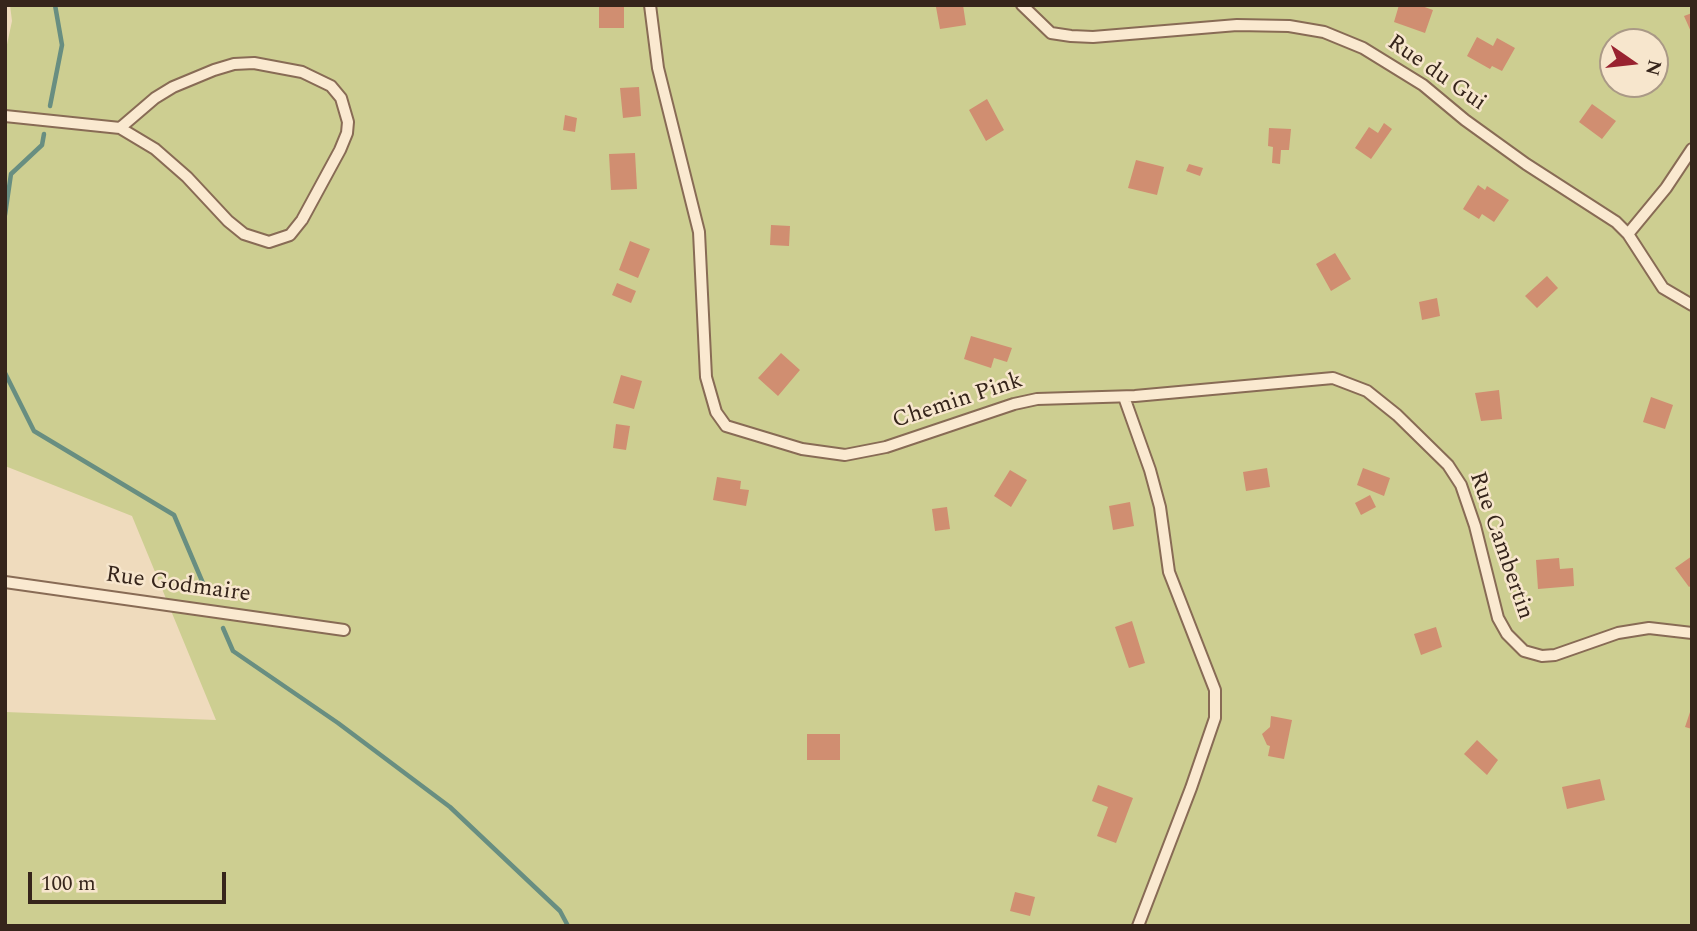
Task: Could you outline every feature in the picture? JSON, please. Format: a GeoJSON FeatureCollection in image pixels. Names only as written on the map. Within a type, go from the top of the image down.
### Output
{"type":"FeatureCollection","features":[{"type":"Feature","properties":{"kind":"street","name":"Chemin Pink"},"geometry":{"type":"LineString","coordinates":[[650,5],[658,68],[699,232],[706,377],[716,412],[726,426],[802,449],[845,454],[886,447],[1014,404],[1037,399],[1124,397]]}},
{"type":"Feature","properties":{"kind":"street","name":"Rue du Gui"},"geometry":{"type":"LineString","coordinates":[[1022,5],[1051,33],[1071,36],[1093,37],[1237,25],[1289,26],[1324,32],[1363,48],[1403,71],[1526,164],[1607,216],[1628,234],[1663,288],[1692,305]]}},
{"type":"Feature","properties":{"kind":"street"},"geometry":{"type":"LineString","coordinates":[[5,116],[120,128],[155,149],[187,177],[228,222],[244,234],[269,242],[290,235],[302,219],[340,150],[348,122],[341,98],[331,86],[302,72],[254,63],[234,64],[173,87],[155,98],[120,128]]}},
{"type":"Feature","properties":{"kind":"street"},"geometry":{"type":"LineString","coordinates":[[1628,234],[1666,188],[1692,149]]}},
{"type":"Feature","properties":{"kind":"street","name":"Rue Cambertin"},"geometry":{"type":"LineString","coordinates":[[1124,397],[1321,377],[1346,382],[1367,391],[1397,415],[1455,475],[1475,526],[1498,618],[1507,634],[1524,651],[1542,656],[1555,655],[1618,633],[1649,628],[1692,634]]}},
{"type":"Feature","properties":{"kind":"street"},"geometry":{"type":"LineString","coordinates":[[1124,397],[1160,507],[1169,572],[1215,690],[1215,718],[1138,926]]}},
{"type":"Feature","properties":{"kind":"street","name":"Rue Godmaire"},"geometry":{"type":"LineString","coordinates":[[5,582],[344,631]]}},
{"type":"Feature","properties":{"kind":"green space"},"geometry":{"type":"Polygon","coordinates":[[[10,5],[1692,5],[1692,926],[5,926],[5,712],[216,720],[132,516],[5,466],[5,54],[12,21],[10,5]]]}},
{"type":"Feature","properties":{"kind":"building"},"geometry":{"type":"Polygon","coordinates":[[[599,5],[624,5],[624,28],[599,28],[599,5]]]}},
{"type":"Feature","properties":{"kind":"building"},"geometry":{"type":"Polygon","coordinates":[[[963,5],[966,25],[940,29],[936,7],[963,5]]]}},
{"type":"Feature","properties":{"kind":"building"},"geometry":{"type":"Polygon","coordinates":[[[1399,5],[1419,5],[1433,10],[1425,33],[1394,22],[1399,5]]]}},
{"type":"Feature","properties":{"kind":"building"},"geometry":{"type":"Polygon","coordinates":[[[1692,13],[1692,34],[1684,16],[1692,13]]]}},
{"type":"Feature","properties":{"kind":"building"},"geometry":{"type":"Polygon","coordinates":[[[1477,37],[1493,46],[1497,38],[1515,48],[1502,71],[1492,66],[1490,69],[1467,56],[1477,37]]]}},
{"type":"Feature","properties":{"kind":"building"},"geometry":{"type":"Polygon","coordinates":[[[639,87],[641,116],[623,118],[620,88],[639,87]]]}},
{"type":"Feature","properties":{"kind":"building"},"geometry":{"type":"Polygon","coordinates":[[[987,99],[1004,130],[986,141],[969,110],[987,99]]]}},
{"type":"Feature","properties":{"kind":"building"},"geometry":{"type":"Polygon","coordinates":[[[1592,104],[1616,121],[1602,139],[1579,122],[1592,104]]]}},
{"type":"Feature","properties":{"kind":"building"},"geometry":{"type":"Polygon","coordinates":[[[565,115],[577,118],[575,132],[563,130],[565,115]]]}},
{"type":"Feature","properties":{"kind":"building"},"geometry":{"type":"Polygon","coordinates":[[[1384,123],[1392,129],[1371,159],[1355,148],[1369,127],[1378,133],[1384,123]]]}},
{"type":"Feature","properties":{"kind":"building"},"geometry":{"type":"Polygon","coordinates":[[[1269,128],[1291,129],[1289,150],[1281,150],[1280,164],[1272,163],[1273,147],[1268,146],[1269,128]]]}},
{"type":"Feature","properties":{"kind":"building"},"geometry":{"type":"Polygon","coordinates":[[[635,153],[637,189],[611,190],[609,154],[635,153]]]}},
{"type":"Feature","properties":{"kind":"building"},"geometry":{"type":"Polygon","coordinates":[[[1136,160],[1164,167],[1157,195],[1128,188],[1136,160]]]}},
{"type":"Feature","properties":{"kind":"building"},"geometry":{"type":"Polygon","coordinates":[[[1189,164],[1203,168],[1200,176],[1186,171],[1189,164]]]}},
{"type":"Feature","properties":{"kind":"building"},"geometry":{"type":"Polygon","coordinates":[[[1478,185],[1485,190],[1487,186],[1509,200],[1494,222],[1482,214],[1479,219],[1463,209],[1478,185]]]}},
{"type":"Feature","properties":{"kind":"building"},"geometry":{"type":"Polygon","coordinates":[[[771,225],[790,226],[789,246],[770,245],[771,225]]]}},
{"type":"Feature","properties":{"kind":"building"},"geometry":{"type":"Polygon","coordinates":[[[630,241],[650,249],[638,278],[619,270],[630,241]]]}},
{"type":"Feature","properties":{"kind":"building"},"geometry":{"type":"Polygon","coordinates":[[[1335,253],[1351,279],[1331,291],[1316,264],[1335,253]]]}},
{"type":"Feature","properties":{"kind":"building"},"geometry":{"type":"Polygon","coordinates":[[[1547,276],[1558,288],[1537,308],[1525,296],[1547,276]]]}},
{"type":"Feature","properties":{"kind":"building"},"geometry":{"type":"Polygon","coordinates":[[[617,283],[636,291],[631,303],[612,295],[617,283]]]}},
{"type":"Feature","properties":{"kind":"building"},"geometry":{"type":"Polygon","coordinates":[[[1437,298],[1440,316],[1422,320],[1419,302],[1437,298]]]}},
{"type":"Feature","properties":{"kind":"building"},"geometry":{"type":"Polygon","coordinates":[[[971,336],[1012,348],[1007,362],[994,358],[991,368],[964,359],[971,336]]]}},
{"type":"Feature","properties":{"kind":"building"},"geometry":{"type":"Polygon","coordinates":[[[781,353],[800,370],[778,396],[758,378],[781,353]]]}},
{"type":"Feature","properties":{"kind":"building"},"geometry":{"type":"Polygon","coordinates":[[[621,375],[642,381],[634,409],[613,403],[621,375]]]}},
{"type":"Feature","properties":{"kind":"building"},"geometry":{"type":"Polygon","coordinates":[[[1499,390],[1502,419],[1481,421],[1475,393],[1499,390]]]}},
{"type":"Feature","properties":{"kind":"building"},"geometry":{"type":"Polygon","coordinates":[[[1651,397],[1673,405],[1665,429],[1643,422],[1651,397]]]}},
{"type":"Feature","properties":{"kind":"building"},"geometry":{"type":"Polygon","coordinates":[[[616,424],[630,426],[626,450],[613,448],[616,424]]]}},
{"type":"Feature","properties":{"kind":"building"},"geometry":{"type":"Polygon","coordinates":[[[1267,468],[1270,487],[1246,491],[1243,472],[1267,468]]]}},
{"type":"Feature","properties":{"kind":"building"},"geometry":{"type":"Polygon","coordinates":[[[1363,468],[1390,478],[1384,496],[1357,485],[1363,468]]]}},
{"type":"Feature","properties":{"kind":"building"},"geometry":{"type":"Polygon","coordinates":[[[1010,470],[1027,480],[1011,507],[994,496],[1010,470]]]}},
{"type":"Feature","properties":{"kind":"building"},"geometry":{"type":"Polygon","coordinates":[[[717,477],[741,481],[740,489],[749,490],[746,506],[713,500],[717,477]]]}},
{"type":"Feature","properties":{"kind":"building"},"geometry":{"type":"Polygon","coordinates":[[[1370,495],[1376,507],[1361,515],[1355,503],[1370,495]]]}},
{"type":"Feature","properties":{"kind":"building"},"geometry":{"type":"Polygon","coordinates":[[[1130,502],[1134,526],[1113,530],[1109,506],[1130,502]]]}},
{"type":"Feature","properties":{"kind":"building"},"geometry":{"type":"Polygon","coordinates":[[[947,507],[950,529],[935,531],[932,509],[947,507]]]}},
{"type":"Feature","properties":{"kind":"building"},"geometry":{"type":"Polygon","coordinates":[[[1692,556],[1692,585],[1689,587],[1675,568],[1692,556]]]}},
{"type":"Feature","properties":{"kind":"building"},"geometry":{"type":"Polygon","coordinates":[[[1559,558],[1560,569],[1573,568],[1574,586],[1538,589],[1536,560],[1559,558]]]}},
{"type":"Feature","properties":{"kind":"building"},"geometry":{"type":"Polygon","coordinates":[[[1132,621],[1145,663],[1129,668],[1115,627],[1132,621]]]}},
{"type":"Feature","properties":{"kind":"building"},"geometry":{"type":"Polygon","coordinates":[[[1436,627],[1442,647],[1421,655],[1414,634],[1436,627]]]}},
{"type":"Feature","properties":{"kind":"building"},"geometry":{"type":"Polygon","coordinates":[[[1692,706],[1692,729],[1685,727],[1692,706]]]}},
{"type":"Feature","properties":{"kind":"building"},"geometry":{"type":"Polygon","coordinates":[[[1271,716],[1292,720],[1284,759],[1268,756],[1270,746],[1262,734],[1270,727],[1271,716]]]}},
{"type":"Feature","properties":{"kind":"building"},"geometry":{"type":"Polygon","coordinates":[[[807,734],[840,734],[840,760],[807,760],[807,734]]]}},
{"type":"Feature","properties":{"kind":"building"},"geometry":{"type":"Polygon","coordinates":[[[1477,740],[1498,760],[1487,775],[1464,754],[1477,740]]]}},
{"type":"Feature","properties":{"kind":"building"},"geometry":{"type":"Polygon","coordinates":[[[1600,779],[1605,800],[1567,809],[1562,787],[1600,779]]]}},
{"type":"Feature","properties":{"kind":"building"},"geometry":{"type":"Polygon","coordinates":[[[1098,785],[1133,798],[1116,843],[1097,836],[1108,807],[1092,801],[1098,785]]]}},
{"type":"Feature","properties":{"kind":"building"},"geometry":{"type":"Polygon","coordinates":[[[1015,892],[1035,897],[1030,916],[1010,911],[1015,892]]]}},
{"type":"Feature","properties":{"kind":"waterway"},"geometry":{"type":"LineString","coordinates":[[50,106],[62,45],[55,5]]}},
{"type":"Feature","properties":{"kind":"waterway"},"geometry":{"type":"LineString","coordinates":[[5,215],[11,174],[42,145],[44,134]]}},
{"type":"Feature","properties":{"kind":"waterway"},"geometry":{"type":"LineString","coordinates":[[5,373],[34,431],[174,515],[205,588]]}},
{"type":"Feature","properties":{"kind":"waterway"},"geometry":{"type":"LineString","coordinates":[[223,628],[233,651],[338,723],[450,807],[560,911],[568,926]]}}]}
